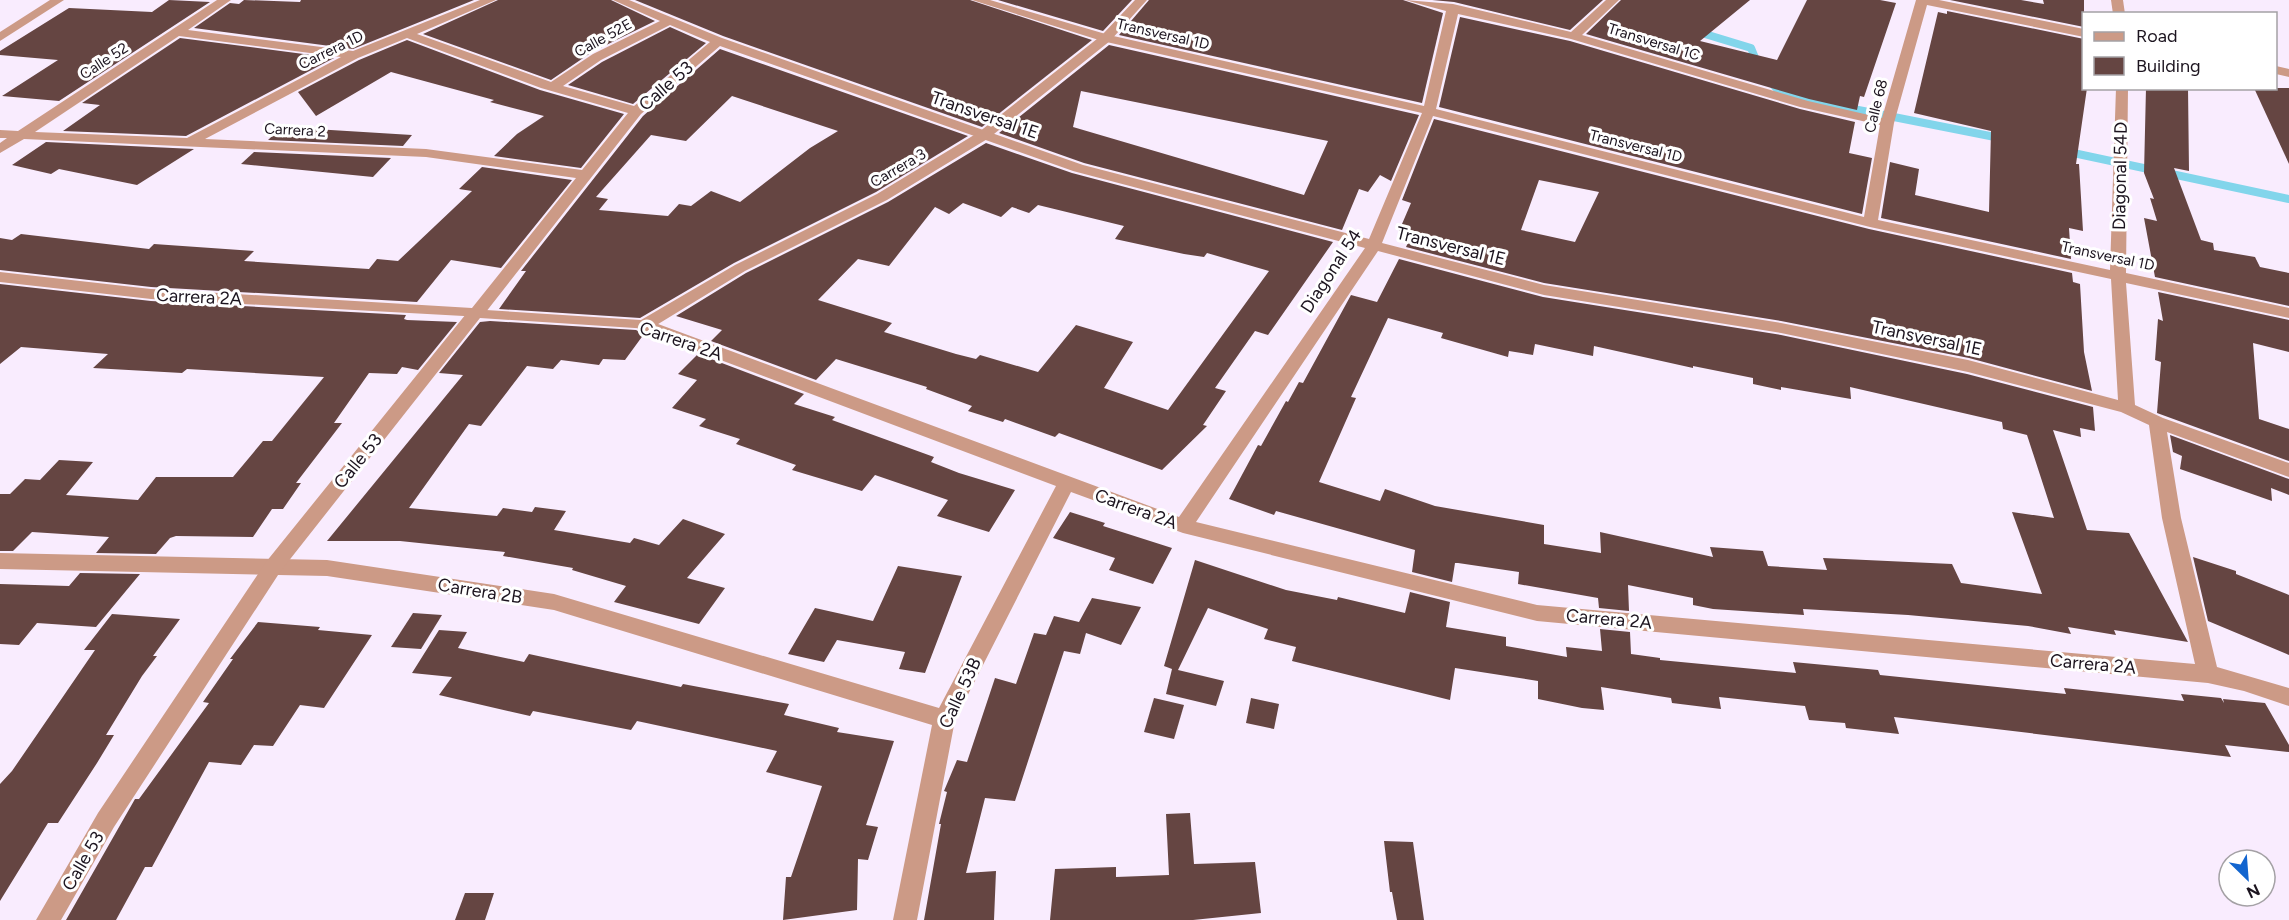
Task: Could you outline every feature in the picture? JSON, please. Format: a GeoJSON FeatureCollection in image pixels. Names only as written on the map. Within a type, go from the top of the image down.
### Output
{"type":"FeatureCollection","features":[{"type":"Feature","properties":{"kind":"street"},"geometry":{"type":"LineString","coordinates":[[0,37],[58,0]]}},
{"type":"Feature","properties":{"kind":"street","name":"Calle 52"},"geometry":{"type":"LineString","coordinates":[[0,149],[225,0]]}},
{"type":"Feature","properties":{"kind":"street","name":"Carrera 1D"},"geometry":{"type":"LineString","coordinates":[[191,141],[354,55],[490,0]]}},
{"type":"Feature","properties":{"kind":"street","name":"Transversal 1E"},"geometry":{"type":"LineString","coordinates":[[619,0],[718,40],[1078,168],[1544,290],[1781,328],[1968,366],[2127,408],[2157,422],[2289,470]]}},
{"type":"Feature","properties":{"kind":"street","name":"Transversal 1D"},"geometry":{"type":"LineString","coordinates":[[978,0],[1106,38],[1429,111],[1870,223],[2289,313]]}},
{"type":"Feature","properties":{"kind":"street","name":"Carrera 3"},"geometry":{"type":"LineString","coordinates":[[644,325],[740,268],[882,197],[984,135],[1106,38],[1141,0]]}},
{"type":"Feature","properties":{"kind":"street","name":"Transversal 1C"},"geometry":{"type":"LineString","coordinates":[[1411,0],[1574,36],[1805,104],[1888,117]]}},
{"type":"Feature","properties":{"kind":"street"},"geometry":{"type":"LineString","coordinates":[[1574,36],[1613,0]]}},
{"type":"Feature","properties":{"kind":"street"},"geometry":{"type":"LineString","coordinates":[[1922,0],[2082,33]]}},
{"type":"Feature","properties":{"kind":"street","name":"Calle 68"},"geometry":{"type":"LineString","coordinates":[[1870,223],[1888,117],[1922,0]]}},
{"type":"Feature","properties":{"kind":"street","name":"Diagonal 54"},"geometry":{"type":"LineString","coordinates":[[1184,526],[1373,247],[1429,111],[1453,8]]}},
{"type":"Feature","properties":{"kind":"street","name":"Calle 52E"},"geometry":{"type":"LineString","coordinates":[[553,87],[597,57],[670,21]]}},
{"type":"Feature","properties":{"kind":"street"},"geometry":{"type":"LineString","coordinates":[[178,33],[354,55]]}},
{"type":"Feature","properties":{"kind":"street"},"geometry":{"type":"LineString","coordinates":[[407,34],[553,87],[636,111]]}},
{"type":"Feature","properties":{"kind":"street","name":"Calle 53"},"geometry":{"type":"LineString","coordinates":[[48,920],[106,820],[273,567],[588,175],[636,111],[718,40]]}},
{"type":"Feature","properties":{"kind":"street","name":"Diagonal 54D"},"geometry":{"type":"LineString","coordinates":[[2122,90],[2118,275],[2127,408]]}},
{"type":"Feature","properties":{"kind":"street","name":"Carrera 2"},"geometry":{"type":"LineString","coordinates":[[0,134],[23,133],[426,153],[588,175]]}},
{"type":"Feature","properties":{"kind":"street","name":"Carrera 2A"},"geometry":{"type":"LineString","coordinates":[[0,277],[151,294],[644,325],[1066,484],[1184,526],[1537,613],[2208,675],[2244,682],[2289,697]]}},
{"type":"Feature","properties":{"kind":"street"},"geometry":{"type":"LineString","coordinates":[[2157,422],[2163,475],[2177,551],[2208,675]]}},
{"type":"Feature","properties":{"kind":"street","name":"Calle 53B"},"geometry":{"type":"LineString","coordinates":[[905,920],[944,719],[1066,484]]}},
{"type":"Feature","properties":{"kind":"street","name":"Carrera 2B"},"geometry":{"type":"LineString","coordinates":[[0,561],[327,568],[554,602],[944,719]]}},
{"type":"Feature","properties":{"kind":"building"},"geometry":{"type":"Polygon","coordinates":[[[169,0],[210,2],[59,101],[2,96],[58,60],[0,55],[0,51],[69,8],[152,12],[169,0]]]}},
{"type":"Feature","properties":{"kind":"building"},"geometry":{"type":"Polygon","coordinates":[[[244,0],[300,2],[301,0],[474,0],[353,49],[194,28],[230,3],[239,4],[244,0]]]}},
{"type":"Feature","properties":{"kind":"building"},"geometry":{"type":"Polygon","coordinates":[[[498,0],[611,0],[655,21],[592,52],[551,80],[423,34],[498,0]]]}},
{"type":"Feature","properties":{"kind":"building"},"geometry":{"type":"Polygon","coordinates":[[[635,0],[970,0],[1092,40],[982,127],[723,36],[635,0]]]}},
{"type":"Feature","properties":{"kind":"building"},"geometry":{"type":"Polygon","coordinates":[[[998,0],[1132,0],[1103,31],[998,0]]]}},
{"type":"Feature","properties":{"kind":"building"},"geometry":{"type":"Polygon","coordinates":[[[1149,0],[1403,0],[1443,13],[1422,103],[1119,35],[1149,0]]]}},
{"type":"Feature","properties":{"kind":"building"},"geometry":{"type":"Polygon","coordinates":[[[1432,0],[1603,0],[1570,30],[1454,2],[1432,0]]]}},
{"type":"Feature","properties":{"kind":"building"},"geometry":{"type":"Polygon","coordinates":[[[1621,0],[1750,0],[1700,41],[1777,60],[1807,0],[1880,0],[1896,3],[1864,97],[1860,96],[1857,110],[1809,99],[1586,34],[1621,0]]]}},
{"type":"Feature","properties":{"kind":"building"},"geometry":{"type":"Polygon","coordinates":[[[1950,0],[2021,0],[2044,4],[2043,0],[2084,0],[2082,27],[1950,0]]]}},
{"type":"Feature","properties":{"kind":"building"},"geometry":{"type":"Polygon","coordinates":[[[1947,11],[2082,39],[2082,90],[2087,90],[2076,164],[2079,164],[2083,231],[2069,228],[2071,259],[1881,218],[1890,162],[1919,169],[1915,195],[1989,212],[1991,131],[1914,113],[1938,12],[1947,14],[1947,11]]]}},
{"type":"Feature","properties":{"kind":"building"},"geometry":{"type":"Polygon","coordinates":[[[1460,17],[1570,41],[1800,109],[1855,122],[1849,153],[1872,158],[1862,214],[1439,107],[1460,17]]]}},
{"type":"Feature","properties":{"kind":"building"},"geometry":{"type":"Polygon","coordinates":[[[670,27],[706,43],[633,104],[568,85],[602,62],[670,27]]]}},
{"type":"Feature","properties":{"kind":"building"},"geometry":{"type":"Polygon","coordinates":[[[180,38],[334,58],[186,136],[63,131],[100,105],[82,103],[180,38]]]}},
{"type":"Feature","properties":{"kind":"building"},"geometry":{"type":"Polygon","coordinates":[[[407,40],[540,90],[624,114],[581,168],[494,156],[517,134],[544,116],[391,72],[316,116],[298,92],[359,60],[407,40]]]}},
{"type":"Feature","properties":{"kind":"building"},"geometry":{"type":"Polygon","coordinates":[[[1109,45],[1419,115],[1391,181],[1380,175],[1368,192],[1359,189],[1342,230],[1084,163],[999,133],[1109,45]],[[1081,91],[1073,127],[1304,195],[1328,141],[1081,91]]]}},
{"type":"Feature","properties":{"kind":"building"},"geometry":{"type":"Polygon","coordinates":[[[720,49],[968,136],[876,192],[734,263],[640,318],[499,309],[526,271],[521,271],[643,116],[720,49]],[[732,96],[686,141],[651,135],[596,197],[608,199],[599,210],[668,216],[679,204],[691,206],[711,191],[740,202],[810,148],[838,131],[732,96]]]}},
{"type":"Feature","properties":{"kind":"building"},"geometry":{"type":"Polygon","coordinates":[[[2289,88],[2289,164],[2255,90],[2289,88]]]}},
{"type":"Feature","properties":{"kind":"building"},"geometry":{"type":"Polygon","coordinates":[[[2146,90],[2188,90],[2189,171],[2174,168],[2201,240],[2213,243],[2214,250],[2255,257],[2260,267],[2289,273],[2289,306],[2155,277],[2144,218],[2157,221],[2150,198],[2154,199],[2144,173],[2146,90]]]}},
{"type":"Feature","properties":{"kind":"building"},"geometry":{"type":"Polygon","coordinates":[[[1434,119],[1869,229],[2072,273],[2073,282],[2080,284],[2084,352],[2092,391],[1969,358],[1781,321],[1544,283],[1406,247],[1412,234],[1399,231],[1411,203],[1402,200],[1434,119]],[[1539,180],[1521,230],[1575,242],[1599,192],[1539,180]]]}},
{"type":"Feature","properties":{"kind":"building"},"geometry":{"type":"Polygon","coordinates":[[[282,127],[412,135],[403,146],[268,140],[282,127]]]}},
{"type":"Feature","properties":{"kind":"building"},"geometry":{"type":"Polygon","coordinates":[[[46,142],[194,149],[137,185],[59,169],[51,174],[12,165],[46,142]]]}},
{"type":"Feature","properties":{"kind":"building"},"geometry":{"type":"Polygon","coordinates":[[[986,143],[1072,173],[1333,242],[1268,335],[1255,331],[1215,388],[1226,391],[1203,425],[1207,426],[1162,470],[1059,433],[1055,437],[1005,419],[1003,422],[968,411],[972,406],[926,389],[927,387],[836,359],[816,380],[711,341],[722,330],[676,316],[746,273],[888,202],[986,143]],[[963,203],[949,214],[935,207],[889,266],[858,259],[818,300],[892,323],[884,332],[956,354],[976,359],[980,355],[1038,372],[1076,325],[1133,342],[1104,388],[1168,410],[1269,271],[1207,253],[1204,257],[1184,254],[1115,239],[1124,226],[1038,205],[1029,213],[1012,207],[1001,217],[963,203]]]}},
{"type":"Feature","properties":{"kind":"building"},"geometry":{"type":"Polygon","coordinates":[[[254,152],[391,158],[373,177],[241,164],[254,152]]]}},
{"type":"Feature","properties":{"kind":"building"},"geometry":{"type":"Polygon","coordinates":[[[482,167],[572,180],[501,268],[451,260],[417,302],[151,287],[0,270],[0,238],[12,240],[21,234],[149,249],[154,244],[254,251],[244,261],[369,269],[377,259],[398,261],[472,191],[459,189],[482,167]]]}},
{"type":"Feature","properties":{"kind":"building"},"geometry":{"type":"Polygon","coordinates":[[[1399,259],[1543,297],[1781,335],[1967,374],[2093,407],[2095,431],[2080,428],[2081,437],[2053,430],[2087,530],[2129,533],[2188,642],[2114,630],[2116,635],[2068,627],[2071,634],[2028,626],[1908,615],[1803,609],[1804,615],[1713,609],[1693,605],[1693,598],[1628,585],[1629,611],[1599,608],[1598,598],[1518,584],[1519,572],[1455,563],[1452,582],[1412,572],[1415,550],[1276,511],[1274,515],[1229,499],[1258,445],[1261,446],[1286,401],[1288,402],[1299,382],[1303,383],[1351,295],[1377,302],[1399,259]],[[1388,318],[1351,397],[1356,398],[1319,482],[1380,501],[1385,489],[1435,506],[1544,525],[1544,544],[1601,553],[1600,532],[1713,557],[1710,547],[1763,551],[1768,566],[1827,570],[1823,558],[1952,564],[1961,583],[2042,594],[2012,512],[2054,518],[2027,435],[2003,429],[2002,422],[1850,387],[1851,399],[1781,387],[1781,390],[1753,384],[1753,378],[1693,366],[1693,368],[1594,346],[1593,356],[1535,344],[1533,355],[1509,351],[1508,357],[1441,338],[1443,333],[1388,318]]]}},
{"type":"Feature","properties":{"kind":"building"},"geometry":{"type":"Polygon","coordinates":[[[0,284],[151,301],[406,315],[404,319],[407,320],[457,322],[418,370],[402,367],[397,374],[369,373],[334,423],[342,423],[296,483],[301,483],[283,509],[272,509],[253,537],[176,536],[170,538],[156,554],[96,553],[109,537],[32,532],[13,551],[0,551],[0,494],[10,494],[25,479],[40,480],[59,460],[93,462],[66,495],[138,500],[156,477],[233,477],[263,441],[272,441],[324,377],[187,369],[182,373],[93,368],[108,354],[21,347],[0,364],[0,284]]]}},
{"type":"Feature","properties":{"kind":"building"},"geometry":{"type":"Polygon","coordinates":[[[2158,292],[2289,320],[2289,352],[2253,343],[2259,419],[2289,429],[2289,461],[2157,413],[2161,362],[2155,360],[2158,319],[2163,321],[2158,292]]]}},
{"type":"Feature","properties":{"kind":"building"},"geometry":{"type":"Polygon","coordinates":[[[480,322],[636,330],[644,334],[625,360],[603,359],[599,365],[561,360],[553,369],[527,366],[481,426],[469,424],[409,508],[497,516],[503,508],[532,512],[535,507],[566,511],[554,530],[630,543],[634,538],[659,545],[683,519],[725,534],[687,578],[725,588],[699,624],[614,602],[626,586],[572,570],[573,568],[503,556],[505,552],[400,541],[327,541],[463,375],[439,373],[480,322]]]}},
{"type":"Feature","properties":{"kind":"building"},"geometry":{"type":"Polygon","coordinates":[[[698,354],[804,394],[794,404],[835,417],[832,420],[934,457],[931,462],[959,473],[1015,490],[989,532],[937,516],[948,500],[875,475],[862,491],[792,470],[796,465],[736,444],[740,439],[699,426],[706,419],[672,408],[697,380],[678,374],[698,354]]]}},
{"type":"Feature","properties":{"kind":"building"},"geometry":{"type":"Polygon","coordinates":[[[2170,435],[2289,479],[2289,495],[2271,488],[2272,501],[2180,469],[2182,456],[2173,452],[2170,435]]]}},
{"type":"Feature","properties":{"kind":"building"},"geometry":{"type":"Polygon","coordinates":[[[1070,512],[1105,523],[1103,526],[1172,548],[1153,584],[1109,570],[1115,558],[1053,538],[1070,512]]]}},
{"type":"Feature","properties":{"kind":"building"},"geometry":{"type":"Polygon","coordinates":[[[2193,557],[2236,571],[2236,574],[2289,595],[2289,655],[2208,621],[2193,557]]]}},
{"type":"Feature","properties":{"kind":"building"},"geometry":{"type":"Polygon","coordinates":[[[1195,560],[1286,590],[1337,600],[1338,597],[1405,613],[1410,592],[1450,602],[1446,627],[1506,637],[1506,646],[1567,657],[1566,647],[1602,651],[1600,629],[1630,632],[1631,654],[1660,658],[1660,660],[1796,673],[1793,662],[1878,670],[1880,675],[2066,694],[2064,688],[2184,701],[2181,694],[2221,698],[2224,703],[2223,699],[2265,703],[2289,745],[2289,752],[2225,745],[2231,757],[1894,717],[1899,734],[1846,728],[1845,723],[1809,720],[1805,706],[1719,697],[1721,709],[1672,703],[1671,698],[1601,687],[1604,710],[1582,708],[1538,699],[1538,681],[1455,668],[1450,700],[1292,661],[1296,647],[1264,639],[1268,629],[1208,608],[1178,670],[1224,681],[1216,706],[1166,694],[1172,669],[1164,666],[1195,560]]]}},
{"type":"Feature","properties":{"kind":"building"},"geometry":{"type":"Polygon","coordinates":[[[898,566],[962,576],[925,673],[899,669],[905,652],[837,640],[824,662],[788,654],[815,608],[873,621],[898,566]]]}},
{"type":"Feature","properties":{"kind":"building"},"geometry":{"type":"Polygon","coordinates":[[[80,573],[140,574],[96,627],[37,623],[19,645],[0,644],[0,584],[69,586],[80,573]]]}},
{"type":"Feature","properties":{"kind":"building"},"geometry":{"type":"Polygon","coordinates":[[[1092,598],[1141,607],[1121,645],[1086,633],[1080,654],[1064,651],[1015,801],[985,798],[966,873],[996,871],[994,920],[924,920],[941,824],[939,824],[947,792],[944,791],[957,760],[967,762],[995,678],[1016,684],[1034,633],[1046,635],[1054,616],[1079,622],[1092,598]]]}},
{"type":"Feature","properties":{"kind":"building"},"geometry":{"type":"Polygon","coordinates":[[[413,613],[442,615],[421,649],[391,647],[413,613]]]}},
{"type":"Feature","properties":{"kind":"building"},"geometry":{"type":"Polygon","coordinates":[[[112,614],[180,619],[153,656],[157,656],[106,735],[114,735],[97,763],[58,823],[48,823],[0,901],[0,784],[12,771],[95,650],[84,650],[112,614]]]}},
{"type":"Feature","properties":{"kind":"building"},"geometry":{"type":"Polygon","coordinates":[[[258,622],[320,627],[318,630],[372,635],[324,708],[300,705],[273,746],[254,745],[241,765],[209,762],[152,867],[145,867],[116,920],[66,920],[135,799],[139,799],[209,703],[203,702],[233,659],[230,659],[258,622]]]}},
{"type":"Feature","properties":{"kind":"building"},"geometry":{"type":"Polygon","coordinates":[[[439,630],[467,632],[458,648],[524,662],[529,654],[681,687],[683,684],[789,704],[784,715],[839,728],[837,732],[894,741],[866,825],[878,827],[868,860],[858,859],[857,910],[783,920],[786,877],[791,877],[822,786],[766,772],[777,751],[637,721],[631,730],[533,711],[530,716],[439,695],[452,677],[412,673],[439,630]]]}},
{"type":"Feature","properties":{"kind":"building"},"geometry":{"type":"Polygon","coordinates":[[[1154,698],[1184,705],[1174,739],[1144,732],[1154,698]]]}},
{"type":"Feature","properties":{"kind":"building"},"geometry":{"type":"Polygon","coordinates":[[[1251,698],[1279,704],[1274,729],[1246,723],[1251,698]]]}},
{"type":"Feature","properties":{"kind":"building"},"geometry":{"type":"Polygon","coordinates":[[[1190,813],[1194,864],[1255,862],[1261,913],[1193,920],[1050,920],[1055,869],[1116,867],[1116,877],[1169,875],[1166,814],[1190,813]]]}},
{"type":"Feature","properties":{"kind":"building"},"geometry":{"type":"Polygon","coordinates":[[[1384,841],[1413,842],[1424,920],[1397,920],[1392,892],[1390,892],[1384,841]]]}},
{"type":"Feature","properties":{"kind":"building"},"geometry":{"type":"Polygon","coordinates":[[[465,893],[494,893],[485,920],[455,920],[465,893]]]}},
{"type":"Feature","properties":{"kind":"waterway"},"geometry":{"type":"LineString","coordinates":[[1695,31],[1751,48],[1758,65]]}},
{"type":"Feature","properties":{"kind":"waterway"},"geometry":{"type":"LineString","coordinates":[[1769,80],[1779,91],[1823,103],[2005,139]]}},
{"type":"Feature","properties":{"kind":"waterway"},"geometry":{"type":"LineString","coordinates":[[2064,151],[2289,199]]}}]}
